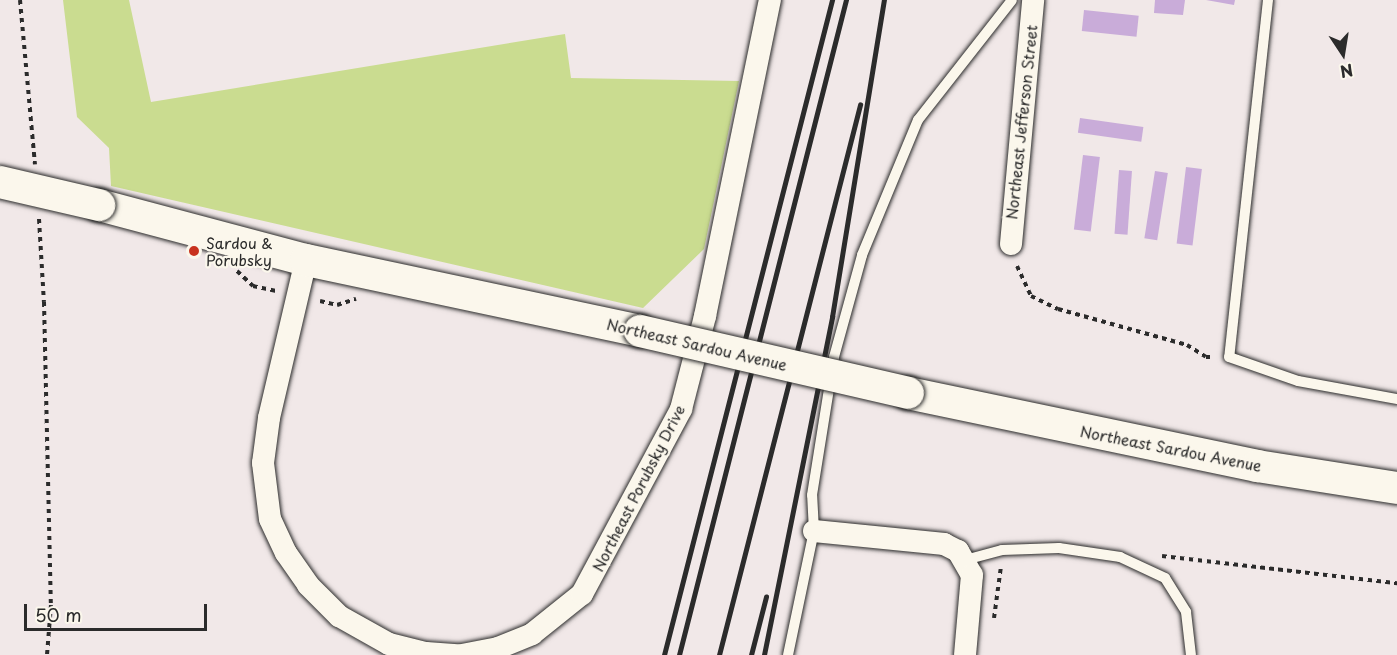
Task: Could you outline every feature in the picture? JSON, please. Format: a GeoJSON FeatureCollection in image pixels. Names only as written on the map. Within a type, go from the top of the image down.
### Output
{"type":"FeatureCollection","features":[{"type":"Feature","properties":{"kind":"main road","name":"Northeast Sardou Avenue"},"geometry":{"type":"LineString","coordinates":[[0,182],[99,205],[306,260],[640,331],[908,393],[1246,464],[1397,488]]}},
{"type":"Feature","properties":{"kind":"street","name":"Northeast Porubsky Drive"},"geometry":{"type":"LineString","coordinates":[[462,655],[498,648],[532,634],[582,594],[681,408],[705,316],[770,0]]}},
{"type":"Feature","properties":{"kind":"street","name":"Northeast Jefferson Street"},"geometry":{"type":"LineString","coordinates":[[1011,244],[1033,0]]}},
{"type":"Feature","properties":{"kind":"street"},"geometry":{"type":"LineString","coordinates":[[306,260],[269,418],[263,464],[270,519],[286,553],[308,585],[339,616],[389,644],[426,653],[457,655]]}},
{"type":"Feature","properties":{"kind":"street"},"geometry":{"type":"LineString","coordinates":[[814,531],[944,544],[965,560],[972,575],[965,655]]}},
{"type":"Feature","properties":{"kind":"lane"},"geometry":{"type":"LineString","coordinates":[[788,655],[814,531],[812,495],[834,357],[862,255],[918,120],[1012,0]]}},
{"type":"Feature","properties":{"kind":"lane"},"geometry":{"type":"LineString","coordinates":[[1268,0],[1229,357],[1298,381],[1397,399]]}},
{"type":"Feature","properties":{"kind":"lane"},"geometry":{"type":"LineString","coordinates":[[965,560],[1002,550],[1059,548],[1120,557],[1165,578],[1186,612],[1191,655]]}},
{"type":"Feature","properties":{"kind":"path"},"geometry":{"type":"LineString","coordinates":[[20,0],[36,174]]}},
{"type":"Feature","properties":{"kind":"path"},"geometry":{"type":"LineString","coordinates":[[38,209],[44,302],[51,594],[47,655]]}},
{"type":"Feature","properties":{"kind":"path"},"geometry":{"type":"LineString","coordinates":[[1011,244],[1018,272],[1031,296],[1058,309],[1187,345],[1206,357],[1229,357]]}},
{"type":"Feature","properties":{"kind":"path"},"geometry":{"type":"LineString","coordinates":[[994,620],[1002,550]]}},
{"type":"Feature","properties":{"kind":"path"},"geometry":{"type":"LineString","coordinates":[[1150,554],[1397,583]]}},
{"type":"Feature","properties":{"kind":"green space"},"geometry":{"type":"Polygon","coordinates":[[[63,0],[129,0],[151,102],[565,34],[571,78],[739,81],[704,249],[643,308],[111,186],[109,148],[77,117],[63,0]]]}},
{"type":"Feature","properties":{"kind":"building"},"geometry":{"type":"Polygon","coordinates":[[[1155,0],[1185,0],[1183,15],[1154,13],[1155,0]]]}},
{"type":"Feature","properties":{"kind":"building"},"geometry":{"type":"Polygon","coordinates":[[[1206,0],[1235,0],[1234,5],[1206,0]]]}},
{"type":"Feature","properties":{"kind":"building"},"geometry":{"type":"Polygon","coordinates":[[[1084,10],[1139,16],[1137,37],[1082,31],[1084,10]]]}},
{"type":"Feature","properties":{"kind":"building"},"geometry":{"type":"Polygon","coordinates":[[[1080,118],[1143,127],[1141,142],[1078,133],[1080,118]]]}},
{"type":"Feature","properties":{"kind":"building"},"geometry":{"type":"Polygon","coordinates":[[[1083,155],[1100,157],[1091,232],[1074,229],[1083,155]]]}},
{"type":"Feature","properties":{"kind":"building"},"geometry":{"type":"Polygon","coordinates":[[[1186,167],[1202,169],[1192,245],[1177,243],[1186,167]]]}},
{"type":"Feature","properties":{"kind":"building"},"geometry":{"type":"Polygon","coordinates":[[[1119,170],[1132,171],[1128,235],[1115,234],[1119,170]]]}},
{"type":"Feature","properties":{"kind":"building"},"geometry":{"type":"Polygon","coordinates":[[[1155,171],[1168,173],[1157,240],[1144,238],[1155,171]]]}},
{"type":"Feature","properties":{"kind":"railway"},"geometry":{"type":"LineString","coordinates":[[664,655],[832,0]]}},
{"type":"Feature","properties":{"kind":"railway"},"geometry":{"type":"LineString","coordinates":[[679,655],[846,0]]}},
{"type":"Feature","properties":{"kind":"railway"},"geometry":{"type":"LineString","coordinates":[[764,655],[832,317],[884,0]]}},
{"type":"Feature","properties":{"kind":"railway"},"geometry":{"type":"LineString","coordinates":[[719,655],[860,105]]}},
{"type":"Feature","properties":{"kind":"railway"},"geometry":{"type":"LineString","coordinates":[[751,655],[766,597]]}},
{"type":"Feature","properties":{"kind":"place","name":"Sardou & Porubsky"},"geometry":{"type":"Point","coordinates":[194,251]}}]}
